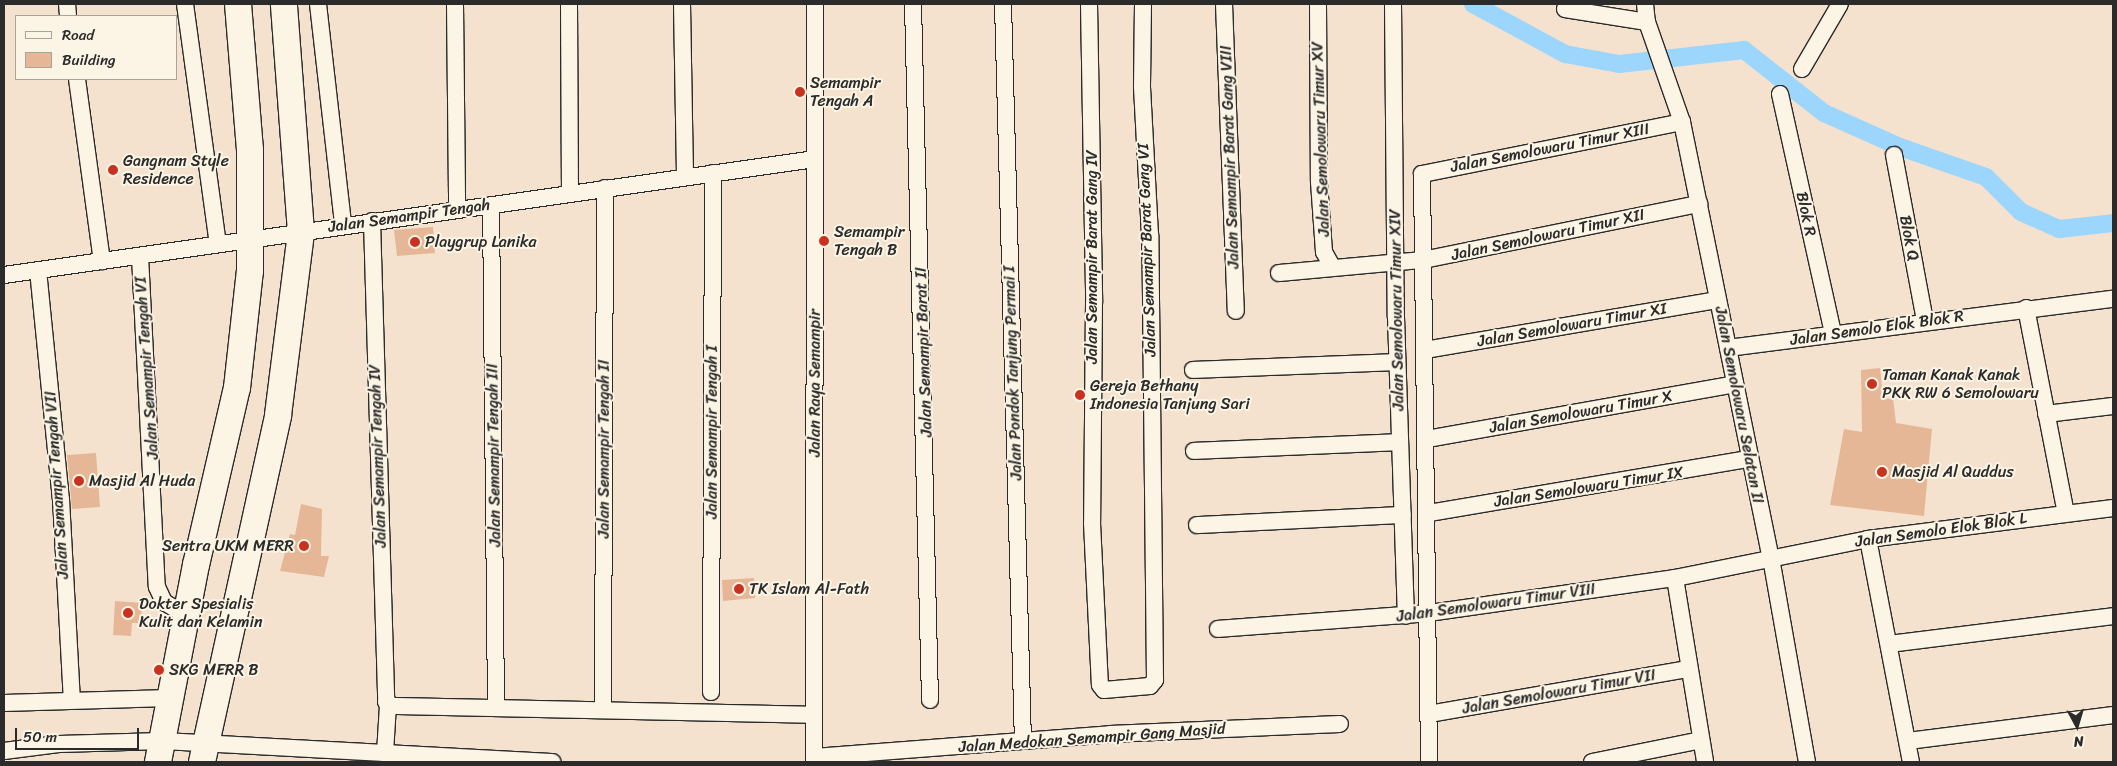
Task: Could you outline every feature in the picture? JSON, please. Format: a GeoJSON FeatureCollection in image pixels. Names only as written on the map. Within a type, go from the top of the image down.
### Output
{"type":"FeatureCollection","features":[{"type":"Feature","properties":{"kind":"main road"},"geometry":{"type":"LineString","coordinates":[[160,752],[186,615],[237,388],[252,240],[250,150],[238,4]]}},
{"type":"Feature","properties":{"kind":"main road"},"geometry":{"type":"LineString","coordinates":[[204,753],[278,415],[300,232],[284,4]]}},
{"type":"Feature","properties":{"kind":"street"},"geometry":{"type":"LineString","coordinates":[[185,4],[218,244]]}},
{"type":"Feature","properties":{"kind":"street"},"geometry":{"type":"LineString","coordinates":[[318,4],[343,225]]}},
{"type":"Feature","properties":{"kind":"street"},"geometry":{"type":"LineString","coordinates":[[455,4],[457,209]]}},
{"type":"Feature","properties":{"kind":"street"},"geometry":{"type":"LineString","coordinates":[[569,4],[570,194]]}},
{"type":"Feature","properties":{"kind":"street"},"geometry":{"type":"LineString","coordinates":[[682,4],[685,177]]}},
{"type":"Feature","properties":{"kind":"street","name":"Jalan Raya Semampir"},"geometry":{"type":"LineString","coordinates":[[814,759],[815,4]]}},
{"type":"Feature","properties":{"kind":"street","name":"Jalan Semampir Barat II"},"geometry":{"type":"LineString","coordinates":[[913,4],[930,700]]}},
{"type":"Feature","properties":{"kind":"street","name":"Jalan Pondok Tanjung Permai I"},"geometry":{"type":"LineString","coordinates":[[1003,4],[1023,741]]}},
{"type":"Feature","properties":{"kind":"street","name":"Jalan Semampir Barat Gang IV"},"geometry":{"type":"LineString","coordinates":[[1089,4],[1094,303],[1092,523],[1100,685],[1104,690],[1150,686],[1156,676]]}},
{"type":"Feature","properties":{"kind":"street","name":"Jalan Semampir Barat Gang VI"},"geometry":{"type":"LineString","coordinates":[[1142,4],[1156,676]]}},
{"type":"Feature","properties":{"kind":"street","name":"Jalan Semampir Barat Gang VIII"},"geometry":{"type":"LineString","coordinates":[[1224,4],[1236,311]]}},
{"type":"Feature","properties":{"kind":"street","name":"Jalan Semolowaru Timur XV"},"geometry":{"type":"LineString","coordinates":[[1318,4],[1319,182],[1324,252],[1333,268]]}},
{"type":"Feature","properties":{"kind":"street","name":"Jalan Semolowaru Timur XIV"},"geometry":{"type":"LineString","coordinates":[[1393,4],[1397,362],[1406,616]]}},
{"type":"Feature","properties":{"kind":"street","name":"Jalan Semolowaru Selatan II"},"geometry":{"type":"LineString","coordinates":[[1645,4],[1647,22],[1656,52],[1682,122],[1728,348],[1748,459],[1770,558],[1807,762]]}},
{"type":"Feature","properties":{"kind":"street"},"geometry":{"type":"LineString","coordinates":[[1802,70],[1840,4]]}},
{"type":"Feature","properties":{"kind":"street"},"geometry":{"type":"LineString","coordinates":[[1565,9],[1647,22]]}},
{"type":"Feature","properties":{"kind":"street"},"geometry":{"type":"LineString","coordinates":[[77,80],[102,261]]}},
{"type":"Feature","properties":{"kind":"street","name":"Blok R"},"geometry":{"type":"LineString","coordinates":[[1780,94],[1832,334]]}},
{"type":"Feature","properties":{"kind":"street","name":"Jalan Semolowaru Timur XIII"},"geometry":{"type":"LineString","coordinates":[[1421,178],[1424,173],[1682,122]]}},
{"type":"Feature","properties":{"kind":"street","name":"Blok Q"},"geometry":{"type":"LineString","coordinates":[[1894,155],[1925,321]]}},
{"type":"Feature","properties":{"kind":"street","name":"Jalan Semampir Tengah"},"geometry":{"type":"LineString","coordinates":[[4,275],[815,159]]}},
{"type":"Feature","properties":{"kind":"street","name":"Jalan Semampir Tengah I"},"geometry":{"type":"LineString","coordinates":[[712,692],[713,173]]}},
{"type":"Feature","properties":{"kind":"street","name":"Jalan Semolowaru Timur XIV"},"geometry":{"type":"LineString","coordinates":[[1421,178],[1429,513],[1430,762]]}},
{"type":"Feature","properties":{"kind":"street","name":"Jalan Semampir Tengah II"},"geometry":{"type":"LineString","coordinates":[[603,709],[605,188]]}},
{"type":"Feature","properties":{"kind":"street","name":"Jalan Semampir Tengah III"},"geometry":{"type":"LineString","coordinates":[[491,204],[496,705]]}},
{"type":"Feature","properties":{"kind":"street","name":"Jalan Semolowaru Timur XII"},"geometry":{"type":"LineString","coordinates":[[1396,262],[1422,260],[1699,204]]}},
{"type":"Feature","properties":{"kind":"street","name":"Jalan Semampir Tengah IV"},"geometry":{"type":"LineString","coordinates":[[372,221],[387,698],[385,753]]}},
{"type":"Feature","properties":{"kind":"street","name":"Jalan Semampir Tengah VI"},"geometry":{"type":"LineString","coordinates":[[140,256],[157,587],[164,602],[186,615]]}},
{"type":"Feature","properties":{"kind":"street"},"geometry":{"type":"LineString","coordinates":[[1279,273],[1396,262]]}},
{"type":"Feature","properties":{"kind":"street","name":"Jalan Semampir Tengah VII"},"geometry":{"type":"LineString","coordinates":[[38,270],[61,499],[72,700]]}},
{"type":"Feature","properties":{"kind":"street","name":"Jalan Semolo Elok Blok R"},"geometry":{"type":"LineString","coordinates":[[1728,348],[2026,308],[2113,299]]}},
{"type":"Feature","properties":{"kind":"street","name":"Jalan Semolowaru Timur XI"},"geometry":{"type":"LineString","coordinates":[[1425,350],[1718,300]]}},
{"type":"Feature","properties":{"kind":"street"},"geometry":{"type":"LineString","coordinates":[[2026,308],[2066,513]]}},
{"type":"Feature","properties":{"kind":"street"},"geometry":{"type":"LineString","coordinates":[[1193,370],[1397,362]]}},
{"type":"Feature","properties":{"kind":"street","name":"Jalan Semolowaru Timur X"},"geometry":{"type":"LineString","coordinates":[[1427,439],[1735,384]]}},
{"type":"Feature","properties":{"kind":"street"},"geometry":{"type":"LineString","coordinates":[[2046,414],[2113,406]]}},
{"type":"Feature","properties":{"kind":"street"},"geometry":{"type":"LineString","coordinates":[[1194,451],[1400,442]]}},
{"type":"Feature","properties":{"kind":"street","name":"Jalan Semolowaru Timur IX"},"geometry":{"type":"LineString","coordinates":[[1429,513],[1748,459]]}},
{"type":"Feature","properties":{"kind":"street","name":"Jalan Semolo Elok Blok L"},"geometry":{"type":"LineString","coordinates":[[1770,558],[1868,539],[2113,508]]}},
{"type":"Feature","properties":{"kind":"street"},"geometry":{"type":"LineString","coordinates":[[1197,525],[1402,515]]}},
{"type":"Feature","properties":{"kind":"street"},"geometry":{"type":"LineString","coordinates":[[1868,539],[1912,762]]}},
{"type":"Feature","properties":{"kind":"street","name":"Jalan Semolowaru Timur VIII"},"geometry":{"type":"LineString","coordinates":[[1218,629],[1406,616],[1675,578],[1770,558]]}},
{"type":"Feature","properties":{"kind":"street"},"geometry":{"type":"LineString","coordinates":[[1675,578],[1688,669],[1705,762]]}},
{"type":"Feature","properties":{"kind":"street"},"geometry":{"type":"LineString","coordinates":[[1889,644],[2113,616]]}},
{"type":"Feature","properties":{"kind":"street","name":"Jalan Semolowaru Timur VII"},"geometry":{"type":"LineString","coordinates":[[1429,714],[1688,669]]}},
{"type":"Feature","properties":{"kind":"street"},"geometry":{"type":"LineString","coordinates":[[4,703],[169,698]]}},
{"type":"Feature","properties":{"kind":"street"},"geometry":{"type":"LineString","coordinates":[[387,698],[496,705],[814,714]]}},
{"type":"Feature","properties":{"kind":"street"},"geometry":{"type":"LineString","coordinates":[[1908,741],[2113,715]]}},
{"type":"Feature","properties":{"kind":"street","name":"Jalan Medokan Semampir Gang Masjid"},"geometry":{"type":"LineString","coordinates":[[814,759],[1023,741],[1340,724]]}},
{"type":"Feature","properties":{"kind":"street"},"geometry":{"type":"LineString","coordinates":[[1592,762],[1701,740]]}},
{"type":"Feature","properties":{"kind":"street"},"geometry":{"type":"LineString","coordinates":[[4,750],[59,744],[160,752],[385,753],[552,762]]}},
{"type":"Feature","properties":{"kind":"building","name":"Playgrup Lanika"},"geometry":{"type":"Polygon","coordinates":[[[433,227],[435,253],[397,256],[394,230],[433,227]]]}},
{"type":"Feature","properties":{"kind":"building","name":"Masjid Al Quddus"},"geometry":{"type":"Polygon","coordinates":[[[1880,368],[1883,399],[1893,398],[1896,423],[1932,429],[1924,516],[1830,505],[1844,429],[1862,432],[1861,370],[1880,368]]]}},
{"type":"Feature","properties":{"kind":"building","name":"Masjid Al Huda"},"geometry":{"type":"Polygon","coordinates":[[[96,453],[100,507],[72,509],[67,455],[96,453]]]}},
{"type":"Feature","properties":{"kind":"building","name":"Sentra UKM MERR"},"geometry":{"type":"Polygon","coordinates":[[[301,504],[322,509],[321,556],[329,556],[324,577],[280,571],[290,534],[295,535],[301,504]]]}},
{"type":"Feature","properties":{"kind":"building","name":"TK Islam Al-Fath"},"geometry":{"type":"Polygon","coordinates":[[[754,578],[755,598],[723,601],[722,580],[754,578]]]}},
{"type":"Feature","properties":{"kind":"building","name":"Dokter Spesialis Kulit dan Kelamin"},"geometry":{"type":"Polygon","coordinates":[[[115,601],[142,603],[141,623],[132,623],[131,636],[113,635],[115,601]]]}},
{"type":"Feature","properties":{"kind":"waterway"},"geometry":{"type":"LineString","coordinates":[[1473,4],[1565,54],[1619,64],[1744,50],[1824,113],[1900,147],[1986,177],[2021,212],[2059,229],[2113,223]]}},
{"type":"Feature","properties":{"kind":"place","name":"Semampir Tengah A"},"geometry":{"type":"Point","coordinates":[800,92]}},
{"type":"Feature","properties":{"kind":"place","name":"Gangnam Style Residence"},"geometry":{"type":"Point","coordinates":[113,170]}},
{"type":"Feature","properties":{"kind":"place","name":"Semampir Tengah B"},"geometry":{"type":"Point","coordinates":[824,241]}},
{"type":"Feature","properties":{"kind":"place","name":"Playgrup Lanika"},"geometry":{"type":"Point","coordinates":[415,242]}},
{"type":"Feature","properties":{"kind":"place","name":"Taman Kanak Kanak PKK RW 6 Semolowaru"},"geometry":{"type":"Point","coordinates":[1872,384]}},
{"type":"Feature","properties":{"kind":"place","name":"Gereja Bethany Indonesia Tanjung Sari"},"geometry":{"type":"Point","coordinates":[1080,395]}},
{"type":"Feature","properties":{"kind":"place","name":"Masjid Al Quddus"},"geometry":{"type":"Point","coordinates":[1882,472]}},
{"type":"Feature","properties":{"kind":"place","name":"Masjid Al Huda"},"geometry":{"type":"Point","coordinates":[79,481]}},
{"type":"Feature","properties":{"kind":"place","name":"Sentra UKM MERR"},"geometry":{"type":"Point","coordinates":[304,546]}},
{"type":"Feature","properties":{"kind":"place","name":"TK Islam Al-Fath"},"geometry":{"type":"Point","coordinates":[739,589]}},
{"type":"Feature","properties":{"kind":"place","name":"Dokter Spesialis Kulit dan Kelamin"},"geometry":{"type":"Point","coordinates":[128,613]}},
{"type":"Feature","properties":{"kind":"place","name":"SKG MERR B"},"geometry":{"type":"Point","coordinates":[159,670]}}]}
